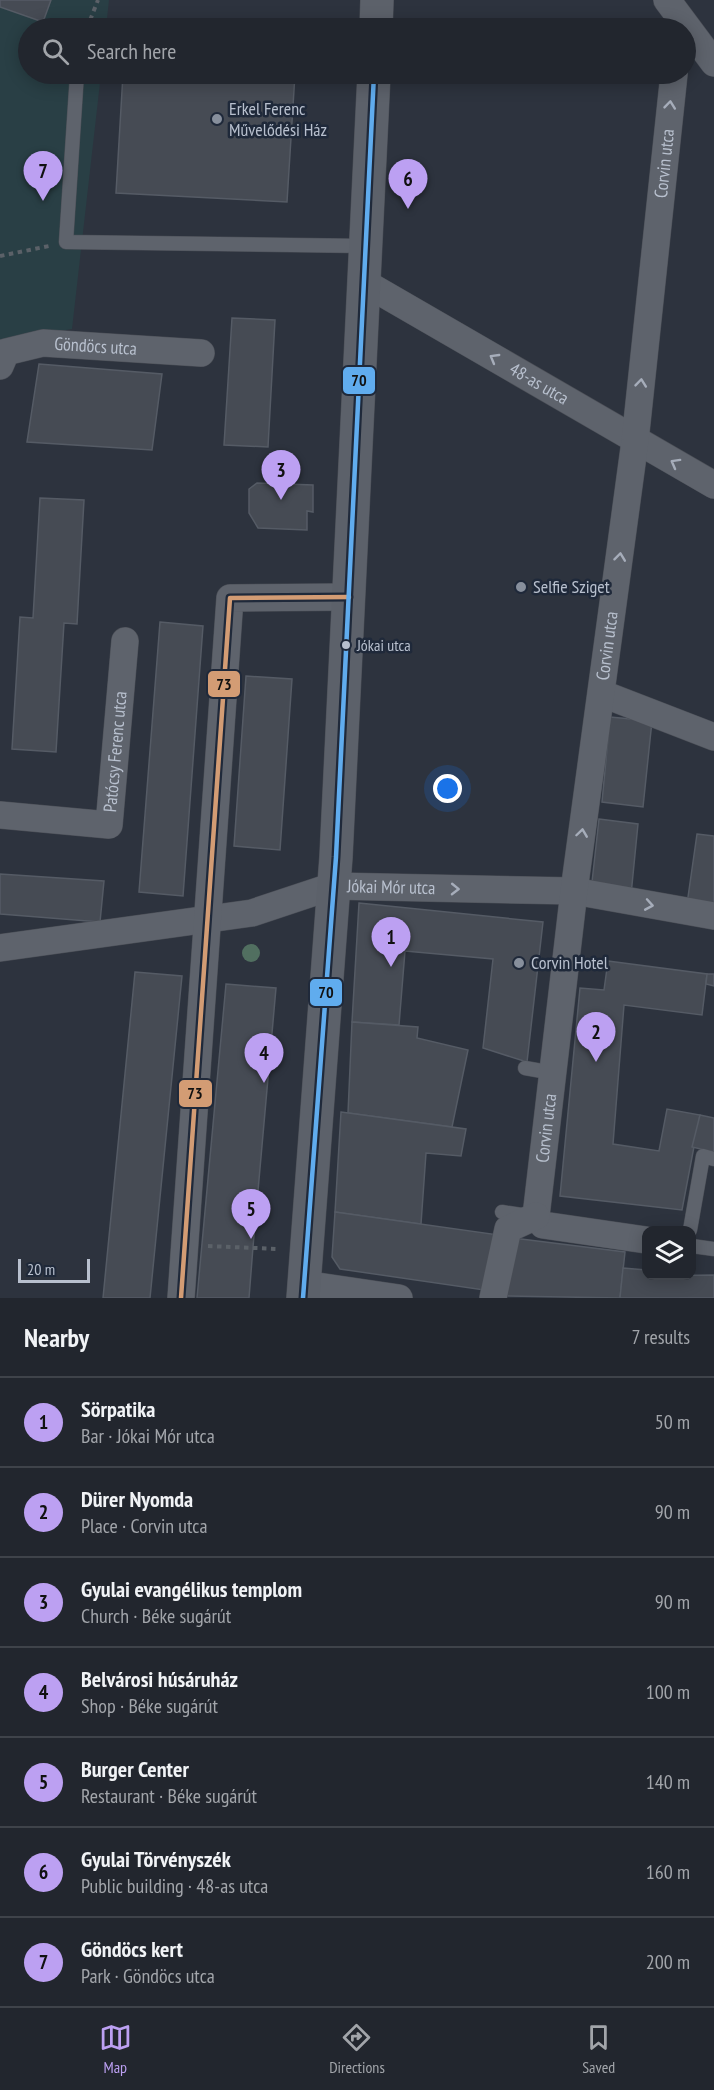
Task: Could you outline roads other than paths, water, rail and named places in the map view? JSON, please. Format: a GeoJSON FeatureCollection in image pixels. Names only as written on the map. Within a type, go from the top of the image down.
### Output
{"type":"FeatureCollection","features":[{"type":"Feature","properties":{"kind":"street"},"geometry":{"type":"LineString","coordinates":[[376,18],[377,0]]}},
{"type":"Feature","properties":{"kind":"street"},"geometry":{"type":"LineString","coordinates":[[696,37],[714,63]]}},
{"type":"Feature","properties":{"kind":"street"},"geometry":{"type":"LineString","coordinates":[[374,84],[333,886],[303,1291],[399,1298]]}},
{"type":"Feature","properties":{"kind":"street","name":"Corvin utca"},"geometry":{"type":"LineString","coordinates":[[536,1216],[574,891],[603,694],[635,441],[673,84]]}},
{"type":"Feature","properties":{"kind":"street","name":"48-as utca"},"geometry":{"type":"LineString","coordinates":[[365,283],[714,485]]}},
{"type":"Feature","properties":{"kind":"street","name":"Göndöcs utca"},"geometry":{"type":"LineString","coordinates":[[0,366],[6,352],[43,343],[201,353]]}},
{"type":"Feature","properties":{"kind":"street"},"geometry":{"type":"LineString","coordinates":[[181,1298],[230,598],[349,597]]}},
{"type":"Feature","properties":{"kind":"street","name":"Patócsy Ferenc utca"},"geometry":{"type":"LineString","coordinates":[[0,815],[109,825],[125,640]]}},
{"type":"Feature","properties":{"kind":"street"},"geometry":{"type":"LineString","coordinates":[[603,694],[714,737]]}},
{"type":"Feature","properties":{"kind":"street","name":"Jókai Mór utca"},"geometry":{"type":"LineString","coordinates":[[0,948],[252,913],[333,886],[574,891],[714,916]]}},
{"type":"Feature","properties":{"kind":"street"},"geometry":{"type":"LineString","coordinates":[[493,1298],[508,1229],[536,1216],[543,1224],[642,1239]]}},
{"type":"Feature","properties":{"kind":"lane"},"geometry":{"type":"LineString","coordinates":[[75,84],[66,242],[366,246]]}},
{"type":"Feature","properties":{"kind":"lane"},"geometry":{"type":"LineString","coordinates":[[525,1068],[553,1073]]}},
{"type":"Feature","properties":{"kind":"lane"},"geometry":{"type":"LineString","coordinates":[[691,1226],[703,1156],[714,1159]]}},
{"type":"Feature","properties":{"kind":"lane"},"geometry":{"type":"LineString","coordinates":[[502,1212],[536,1216]]}},
{"type":"Feature","properties":{"kind":"lane"},"geometry":{"type":"LineString","coordinates":[[696,1247],[714,1249]]}},
{"type":"Feature","properties":{"kind":"place","name":"Erkel Ferenc Művelődési Ház"},"geometry":{"type":"Point","coordinates":[217,119]}},
{"type":"Feature","properties":{"kind":"place","name":"Göndöcs kert"},"geometry":{"type":"Point","coordinates":[43,201]}},
{"type":"Feature","properties":{"kind":"place","name":"Gyulai Törvényszék"},"geometry":{"type":"Point","coordinates":[408,209]}},
{"type":"Feature","properties":{"kind":"place","name":"Gyulai evangélikus templom"},"geometry":{"type":"Point","coordinates":[281,500]}},
{"type":"Feature","properties":{"kind":"place","name":"Selfie Sziget"},"geometry":{"type":"Point","coordinates":[521,587]}},
{"type":"Feature","properties":{"kind":"place","name":"Jókai utca"},"geometry":{"type":"Point","coordinates":[346,645]}},
{"type":"Feature","properties":{"kind":"place","name":"Corvin Hotel"},"geometry":{"type":"Point","coordinates":[519,963]}},
{"type":"Feature","properties":{"kind":"place","name":"Sörpatika"},"geometry":{"type":"Point","coordinates":[391,967]}},
{"type":"Feature","properties":{"kind":"place","name":"Dürer Nyomda"},"geometry":{"type":"Point","coordinates":[596,1062]}},
{"type":"Feature","properties":{"kind":"place","name":"Belvárosi húsáruház"},"geometry":{"type":"Point","coordinates":[264,1083]}},
{"type":"Feature","properties":{"kind":"place","name":"Burger Center"},"geometry":{"type":"Point","coordinates":[251,1239]}}]}
